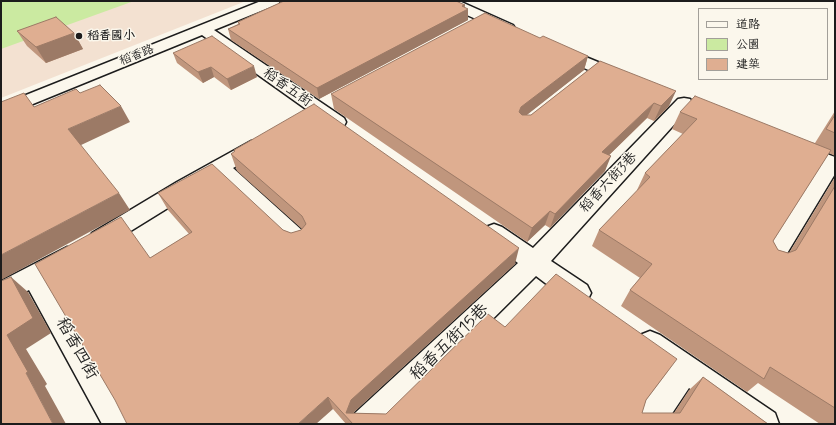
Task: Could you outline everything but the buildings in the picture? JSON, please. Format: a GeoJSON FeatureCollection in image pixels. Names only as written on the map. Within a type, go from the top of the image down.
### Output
{"type":"FeatureCollection","features":[{"type":"Feature","properties":{"kind":"street","name":"稻香路"},"geometry":{"type":"LineString","coordinates":[[1,111],[273,1]]}},
{"type":"Feature","properties":{"kind":"street"},"geometry":{"type":"LineString","coordinates":[[447,1],[478,22],[520,34]]}},
{"type":"Feature","properties":{"kind":"street","name":"稻香五街"},"geometry":{"type":"LineString","coordinates":[[203,29],[317,111],[357,136]]}},
{"type":"Feature","properties":{"kind":"street"},"geometry":{"type":"LineString","coordinates":[[546,45],[633,83]]}},
{"type":"Feature","properties":{"kind":"street","name":"稻香六街3巷"},"geometry":{"type":"LineString","coordinates":[[535,262],[684,103]]}},
{"type":"Feature","properties":{"kind":"street"},"geometry":{"type":"LineString","coordinates":[[1,293],[120,228],[184,187],[275,136]]}},
{"type":"Feature","properties":{"kind":"street"},"geometry":{"type":"LineString","coordinates":[[772,258],[833,165],[780,143]]}},
{"type":"Feature","properties":{"kind":"street"},"geometry":{"type":"LineString","coordinates":[[219,167],[297,239]]}},
{"type":"Feature","properties":{"kind":"street"},"geometry":{"type":"LineString","coordinates":[[478,221],[598,307]]}},
{"type":"Feature","properties":{"kind":"street","name":"稻香五街15巷"},"geometry":{"type":"LineString","coordinates":[[366,424],[535,262]]}},
{"type":"Feature","properties":{"kind":"street","name":"稻香四街"},"geometry":{"type":"LineString","coordinates":[[34,275],[118,424]]}},
{"type":"Feature","properties":{"kind":"street"},"geometry":{"type":"LineString","coordinates":[[635,334],[764,424]]}},
{"type":"Feature","properties":{"kind":"street"},"geometry":{"type":"LineString","coordinates":[[647,424],[685,370]]}},
{"type":"Feature","properties":{"kind":"shaded area","name":"稻香國小"},"geometry":{"type":"Polygon","coordinates":[[[1,1],[246,1],[1,98],[1,1]]]}},
{"type":"Feature","properties":{"kind":"green space"},"geometry":{"type":"Polygon","coordinates":[[[1,1],[134,1],[1,49],[1,1]]]}},
{"type":"Feature","properties":{"kind":"place","name":"稻香國小"},"geometry":{"type":"Point","coordinates":[79,36]}}]}
